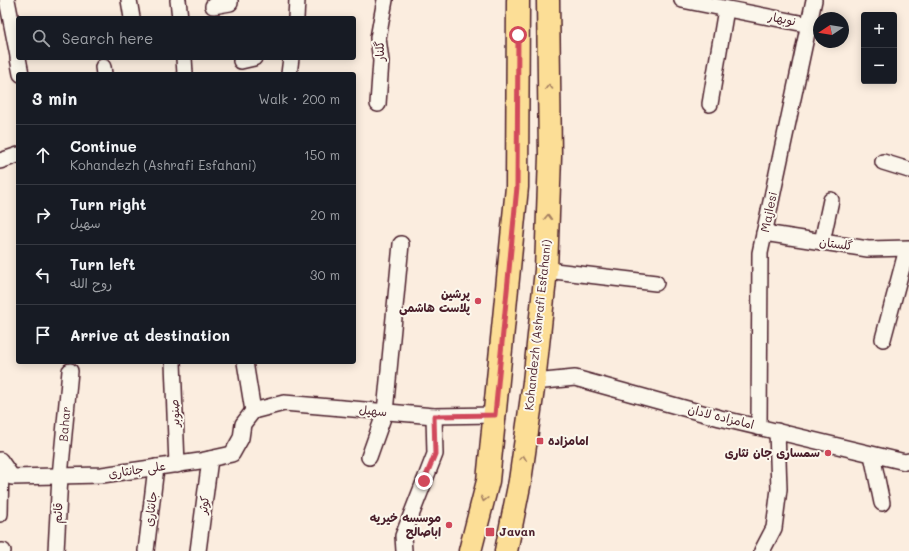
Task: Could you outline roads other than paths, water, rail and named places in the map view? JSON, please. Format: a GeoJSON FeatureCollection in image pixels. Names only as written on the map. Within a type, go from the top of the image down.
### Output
{"type":"FeatureCollection","features":[{"type":"Feature","properties":{"kind":"main road"},"geometry":{"type":"LineString","coordinates":[[475,550],[488,481],[517,187],[518,0]]}},
{"type":"Feature","properties":{"kind":"main road","name":"Kohandezh (Ashrafi Esfahani)"},"geometry":{"type":"LineString","coordinates":[[506,551],[520,481],[534,382],[546,270],[550,156],[548,0]]}},
{"type":"Feature","properties":{"kind":"main road"},"geometry":{"type":"LineString","coordinates":[[501,356],[508,373],[507,414],[500,482],[502,488],[512,490],[520,481]]}},
{"type":"Feature","properties":{"kind":"street"},"geometry":{"type":"LineString","coordinates":[[7,0],[16,47]]}},
{"type":"Feature","properties":{"kind":"street"},"geometry":{"type":"LineString","coordinates":[[129,0],[132,16]]}},
{"type":"Feature","properties":{"kind":"street"},"geometry":{"type":"LineString","coordinates":[[178,0],[180,16]]}},
{"type":"Feature","properties":{"kind":"street"},"geometry":{"type":"LineString","coordinates":[[213,6],[230,3],[230,0]]}},
{"type":"Feature","properties":{"kind":"street"},"geometry":{"type":"LineString","coordinates":[[296,16],[297,0]]}},
{"type":"Feature","properties":{"kind":"street","name":"گلنار"},"geometry":{"type":"LineString","coordinates":[[378,104],[381,61],[378,38],[385,0]]}},
{"type":"Feature","properties":{"kind":"street","name":"نوبهار"},"geometry":{"type":"LineString","coordinates":[[682,0],[810,25]]}},
{"type":"Feature","properties":{"kind":"street","name":"Majlesi"},"geometry":{"type":"LineString","coordinates":[[758,427],[760,253],[810,25],[814,0]]}},
{"type":"Feature","properties":{"kind":"street"},"geometry":{"type":"LineString","coordinates":[[710,104],[726,9]]}},
{"type":"Feature","properties":{"kind":"street"},"geometry":{"type":"LineString","coordinates":[[19,60],[22,72]]}},
{"type":"Feature","properties":{"kind":"street"},"geometry":{"type":"LineString","coordinates":[[184,60],[185,72]]}},
{"type":"Feature","properties":{"kind":"street"},"geometry":{"type":"LineString","coordinates":[[289,72],[292,60]]}},
{"type":"Feature","properties":{"kind":"street"},"geometry":{"type":"LineString","coordinates":[[0,161],[16,156]]}},
{"type":"Feature","properties":{"kind":"street"},"geometry":{"type":"LineString","coordinates":[[883,162],[909,170]]}},
{"type":"Feature","properties":{"kind":"street"},"geometry":{"type":"LineString","coordinates":[[822,242],[831,200]]}},
{"type":"Feature","properties":{"kind":"street","name":"گلستان"},"geometry":{"type":"LineString","coordinates":[[764,233],[868,249],[908,249]]}},
{"type":"Feature","properties":{"kind":"street"},"geometry":{"type":"LineString","coordinates":[[370,457],[384,412],[401,244]]}},
{"type":"Feature","properties":{"kind":"street"},"geometry":{"type":"LineString","coordinates":[[882,339],[908,249]]}},
{"type":"Feature","properties":{"kind":"street"},"geometry":{"type":"LineString","coordinates":[[546,270],[656,283]]}},
{"type":"Feature","properties":{"kind":"street","name":"صنوبر"},"geometry":{"type":"LineString","coordinates":[[172,364],[176,464]]}},
{"type":"Feature","properties":{"kind":"street"},"geometry":{"type":"LineString","coordinates":[[245,364],[253,411]]}},
{"type":"Feature","properties":{"kind":"street","name":"Bahar"},"geometry":{"type":"LineString","coordinates":[[60,476],[70,371]]}},
{"type":"Feature","properties":{"kind":"street","name":"امامزاده لادان"},"geometry":{"type":"LineString","coordinates":[[534,382],[575,378],[758,427],[872,455],[905,462],[909,461]]}},
{"type":"Feature","properties":{"kind":"street","name":"سهیل"},"geometry":{"type":"LineString","coordinates":[[253,411],[284,403],[434,416],[495,415]]}},
{"type":"Feature","properties":{"kind":"street","name":"علی جانثاری"},"geometry":{"type":"LineString","coordinates":[[0,461],[12,477],[102,475],[210,459],[232,454],[241,438],[243,424],[253,411]]}},
{"type":"Feature","properties":{"kind":"street"},"geometry":{"type":"LineString","coordinates":[[404,551],[403,536],[435,454],[434,416]]}},
{"type":"Feature","properties":{"kind":"street"},"geometry":{"type":"LineString","coordinates":[[762,551],[774,528],[779,489],[777,431]]}},
{"type":"Feature","properties":{"kind":"street"},"geometry":{"type":"LineString","coordinates":[[872,455],[882,504]]}},
{"type":"Feature","properties":{"kind":"street","name":"کوثر"},"geometry":{"type":"LineString","coordinates":[[198,551],[210,459]]}},
{"type":"Feature","properties":{"kind":"street"},"geometry":{"type":"LineString","coordinates":[[0,461],[0,514]]}},
{"type":"Feature","properties":{"kind":"street","name":"جانثاری"},"geometry":{"type":"LineString","coordinates":[[146,551],[156,467]]}},
{"type":"Feature","properties":{"kind":"street","name":"قائم"},"geometry":{"type":"LineString","coordinates":[[56,551],[60,476]]}},
{"type":"Feature","properties":{"kind":"place","name":"پرشین پلاست هاشمی"},"geometry":{"type":"Point","coordinates":[478,301]}},
{"type":"Feature","properties":{"kind":"place","name":"امامزاده"},"geometry":{"type":"Point","coordinates":[540,441]}},
{"type":"Feature","properties":{"kind":"place","name":"سمساری جان نثاری"},"geometry":{"type":"Point","coordinates":[828,453]}},
{"type":"Feature","properties":{"kind":"place","name":"موسسه خیریه اباصالح"},"geometry":{"type":"Point","coordinates":[449,525]}},
{"type":"Feature","properties":{"kind":"place","name":"Javan"},"geometry":{"type":"Point","coordinates":[490,532]}}]}
